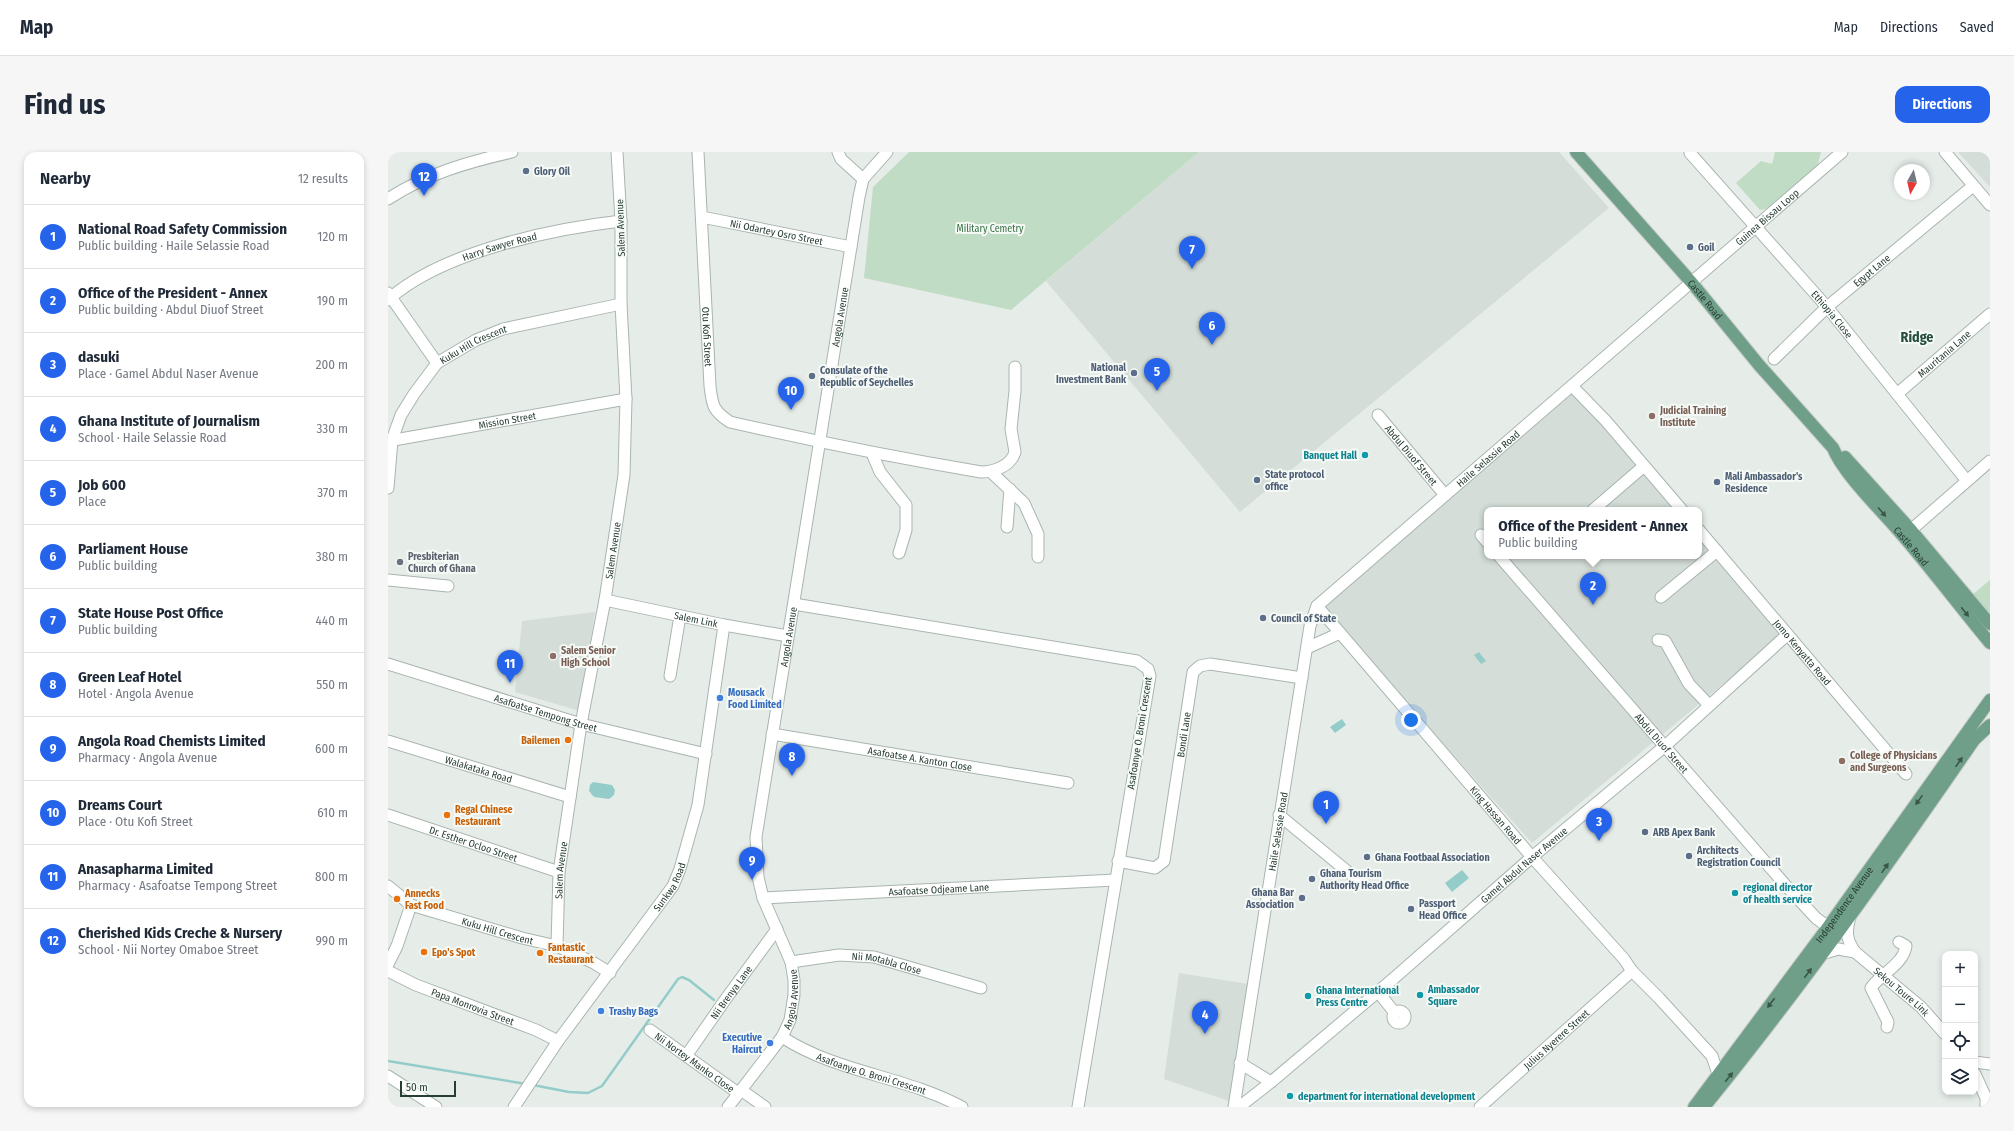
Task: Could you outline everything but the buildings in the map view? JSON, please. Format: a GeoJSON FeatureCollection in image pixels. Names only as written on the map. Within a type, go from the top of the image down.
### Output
{"type":"FeatureCollection","features":[{"type":"Feature","properties":{"kind":"main road","name":"Castle Road"},"geometry":{"type":"LineString","coordinates":[[1576,152],[1692,283],[1759,365],[1833,448],[1840,452],[1911,530],[1990,624]]}},
{"type":"Feature","properties":{"kind":"main road","name":"Castle Road"},"geometry":{"type":"LineString","coordinates":[[1833,448],[1836,456],[1851,476],[1904,537],[1990,643]]}},
{"type":"Feature","properties":{"kind":"main road","name":"Independence Avenue"},"geometry":{"type":"LineString","coordinates":[[1694,1107],[1828,927],[1990,700]]}},
{"type":"Feature","properties":{"kind":"main road","name":"Independence Avenue"},"geometry":{"type":"LineString","coordinates":[[1704,1107],[1748,1054],[1851,916],[1974,740],[1990,724]]}},
{"type":"Feature","properties":{"kind":"street"},"geometry":{"type":"LineString","coordinates":[[388,199],[429,176],[467,163],[512,152]]}},
{"type":"Feature","properties":{"kind":"street","name":"Salem Avenue"},"geometry":{"type":"LineString","coordinates":[[557,946],[559,872],[581,724],[605,600],[624,475],[626,399],[621,304],[621,221],[616,152]]}},
{"type":"Feature","properties":{"kind":"street","name":"Otu Kofi Street"},"geometry":{"type":"LineString","coordinates":[[698,152],[712,404],[718,415],[730,422],[872,454],[981,472],[991,472]]}},
{"type":"Feature","properties":{"kind":"street"},"geometry":{"type":"LineString","coordinates":[[838,152],[841,159],[863,179],[887,152]]}},
{"type":"Feature","properties":{"kind":"street","name":"Guinea Bissau Loop"},"geometry":{"type":"LineString","coordinates":[[1692,283],[1842,152]]}},
{"type":"Feature","properties":{"kind":"street"},"geometry":{"type":"LineString","coordinates":[[1945,152],[1990,205]]}},
{"type":"Feature","properties":{"kind":"street","name":"Ethiopia Close"},"geometry":{"type":"LineString","coordinates":[[1690,153],[1757,226],[1827,307],[1967,481]]}},
{"type":"Feature","properties":{"kind":"street","name":"Angola Avenue"},"geometry":{"type":"LineString","coordinates":[[728,1107],[782,1037],[790,1020],[794,996],[794,980],[790,962],[763,898],[758,878],[756,837],[863,179]]}},
{"type":"Feature","properties":{"kind":"street","name":"Egypt Lane"},"geometry":{"type":"LineString","coordinates":[[1774,359],[1827,307],[1973,186]]}},
{"type":"Feature","properties":{"kind":"street","name":"Nii Odartey Osro Street"},"geometry":{"type":"LineString","coordinates":[[702,217],[851,248]]}},
{"type":"Feature","properties":{"kind":"street","name":"Harry Sawyer Road"},"geometry":{"type":"LineString","coordinates":[[389,297],[430,272],[476,253],[555,231],[621,221]]}},
{"type":"Feature","properties":{"kind":"street","name":"Haile Selassie Road"},"geometry":{"type":"LineString","coordinates":[[1234,1107],[1279,815],[1311,622],[1317,606],[1692,283]]}},
{"type":"Feature","properties":{"kind":"street"},"geometry":{"type":"LineString","coordinates":[[389,297],[437,363]]}},
{"type":"Feature","properties":{"kind":"street","name":"Kuku Hill Crescent"},"geometry":{"type":"LineString","coordinates":[[388,488],[390,441],[401,415],[410,399],[437,363],[476,340],[503,329],[621,304]]}},
{"type":"Feature","properties":{"kind":"street","name":"Mauritania Lane"},"geometry":{"type":"LineString","coordinates":[[1897,394],[1990,314]]}},
{"type":"Feature","properties":{"kind":"street"},"geometry":{"type":"LineString","coordinates":[[1015,367],[1015,391],[1011,429],[1015,452],[1014,456],[1002,467],[991,472],[1024,504],[1034,522],[1038,534],[1038,556]]}},
{"type":"Feature","properties":{"kind":"street"},"geometry":{"type":"LineString","coordinates":[[1572,386],[1679,507]]}},
{"type":"Feature","properties":{"kind":"street","name":"Mission Street"},"geometry":{"type":"LineString","coordinates":[[390,441],[626,399]]}},
{"type":"Feature","properties":{"kind":"street","name":"Abdul Diuof Street"},"geometry":{"type":"LineString","coordinates":[[1378,415],[1445,496]]}},
{"type":"Feature","properties":{"kind":"street"},"geometry":{"type":"LineString","coordinates":[[872,454],[880,472],[906,505],[906,530],[899,553]]}},
{"type":"Feature","properties":{"kind":"street"},"geometry":{"type":"LineString","coordinates":[[1911,530],[1990,461]]}},
{"type":"Feature","properties":{"kind":"street"},"geometry":{"type":"LineString","coordinates":[[1596,507],[1644,466]]}},
{"type":"Feature","properties":{"kind":"street"},"geometry":{"type":"LineString","coordinates":[[1007,526],[1010,489]]}},
{"type":"Feature","properties":{"kind":"street","name":"Jomo Kenyatta Road"},"geometry":{"type":"LineString","coordinates":[[1702,534],[1906,774]]}},
{"type":"Feature","properties":{"kind":"street"},"geometry":{"type":"LineString","coordinates":[[1662,596],[1717,551]]}},
{"type":"Feature","properties":{"kind":"street","name":"Abdul Diuof Street"},"geometry":{"type":"LineString","coordinates":[[1502,559],[1788,888],[1816,918],[1828,927]]}},
{"type":"Feature","properties":{"kind":"street"},"geometry":{"type":"LineString","coordinates":[[388,580],[448,586]]}},
{"type":"Feature","properties":{"kind":"street","name":"Salem Link"},"geometry":{"type":"LineString","coordinates":[[605,600],[724,625],[788,636]]}},
{"type":"Feature","properties":{"kind":"street","name":"Asafoanye O. Broni Crescent"},"geometry":{"type":"LineString","coordinates":[[794,604],[1137,661],[1144,664],[1148,668],[1150,676],[1078,1107]]}},
{"type":"Feature","properties":{"kind":"street","name":"King Hassan Road"},"geometry":{"type":"LineString","coordinates":[[1317,606],[1532,857],[1624,959],[1632,971],[1712,1056],[1718,1074]]}},
{"type":"Feature","properties":{"kind":"street"},"geometry":{"type":"LineString","coordinates":[[670,676],[680,616]]}},
{"type":"Feature","properties":{"kind":"street","name":"Sunkwa Road"},"geometry":{"type":"LineString","coordinates":[[514,1107],[558,1042],[666,897],[678,875],[698,805],[724,625]]}},
{"type":"Feature","properties":{"kind":"street"},"geometry":{"type":"LineString","coordinates":[[1307,648],[1340,632]]}},
{"type":"Feature","properties":{"kind":"street","name":"Gamel Abdul Naser Avenue"},"geometry":{"type":"LineString","coordinates":[[1240,1107],[1272,1082],[1378,992],[1532,857],[1665,746],[1787,635]]}},
{"type":"Feature","properties":{"kind":"street"},"geometry":{"type":"LineString","coordinates":[[1658,640],[1665,640],[1689,684],[1709,705]]}},
{"type":"Feature","properties":{"kind":"street","name":"Asafoatse Tempong Street"},"geometry":{"type":"LineString","coordinates":[[388,664],[581,724],[706,754]]}},
{"type":"Feature","properties":{"kind":"street","name":"Bondi Lane"},"geometry":{"type":"LineString","coordinates":[[1118,861],[1155,868],[1164,861],[1193,672],[1200,666],[1210,664],[1302,678]]}},
{"type":"Feature","properties":{"kind":"street","name":"Asafoatse A. Kanton Close"},"geometry":{"type":"LineString","coordinates":[[772,734],[1068,783]]}},
{"type":"Feature","properties":{"kind":"street","name":"Walakataka Road"},"geometry":{"type":"LineString","coordinates":[[388,741],[570,797]]}},
{"type":"Feature","properties":{"kind":"street","name":"Dr. Esther Ocloo Street"},"geometry":{"type":"LineString","coordinates":[[388,815],[559,872]]}},
{"type":"Feature","properties":{"kind":"street"},"geometry":{"type":"LineString","coordinates":[[1279,815],[1359,881]]}},
{"type":"Feature","properties":{"kind":"street","name":"Asafoatse Odjeame Lane"},"geometry":{"type":"LineString","coordinates":[[763,898],[1115,880]]}},
{"type":"Feature","properties":{"kind":"street","name":"Kuku Hill Crescent"},"geometry":{"type":"LineString","coordinates":[[388,886],[411,905],[522,938],[557,946],[594,963],[610,973]]}},
{"type":"Feature","properties":{"kind":"street"},"geometry":{"type":"LineString","coordinates":[[388,964],[397,946],[411,905]]}},
{"type":"Feature","properties":{"kind":"street","name":"Sekou Toure Link"},"geometry":{"type":"LineString","coordinates":[[1851,916],[1846,929],[1847,936],[1855,952],[1921,1007],[1942,1031]]}},
{"type":"Feature","properties":{"kind":"street","name":"Nii Brenya Lane"},"geometry":{"type":"LineString","coordinates":[[686,1056],[777,929]]}},
{"type":"Feature","properties":{"kind":"street"},"geometry":{"type":"LineString","coordinates":[[1887,1026],[1888,1022],[1884,1013],[1871,991],[1872,986],[1884,976],[1906,948],[1905,944],[1899,942]]}},
{"type":"Feature","properties":{"kind":"street"},"geometry":{"type":"LineString","coordinates":[[1822,954],[1838,948],[1855,952]]}},
{"type":"Feature","properties":{"kind":"street","name":"Nii Motabla Close"},"geometry":{"type":"LineString","coordinates":[[790,962],[839,955],[874,957],[981,988]]}},
{"type":"Feature","properties":{"kind":"street","name":"Papa Monrovia Street"},"geometry":{"type":"LineString","coordinates":[[388,971],[416,985],[536,1030],[558,1042]]}},
{"type":"Feature","properties":{"kind":"street","name":"Julius Nyerere Street"},"geometry":{"type":"LineString","coordinates":[[1480,1107],[1632,971]]}},
{"type":"Feature","properties":{"kind":"street"},"geometry":{"type":"LineString","coordinates":[[1378,992],[1395,1013]]}},
{"type":"Feature","properties":{"kind":"street","name":"Nii Nortey Manko Close"},"geometry":{"type":"LineString","coordinates":[[650,1030],[686,1056],[765,1107]]}},
{"type":"Feature","properties":{"kind":"street","name":"Asafoanye O. Broni Crescent"},"geometry":{"type":"LineString","coordinates":[[782,1037],[807,1052],[934,1094],[962,1107]]}},
{"type":"Feature","properties":{"kind":"street"},"geometry":{"type":"LineString","coordinates":[[1712,1056],[1731,1057]]}},
{"type":"Feature","properties":{"kind":"street"},"geometry":{"type":"LineString","coordinates":[[1978,1062],[1990,1064]]}},
{"type":"Feature","properties":{"kind":"street"},"geometry":{"type":"LineString","coordinates":[[1240,1063],[1272,1082]]}},
{"type":"Feature","properties":{"kind":"street"},"geometry":{"type":"LineString","coordinates":[[388,1076],[436,1107]]}},
{"type":"Feature","properties":{"kind":"street"},"geometry":{"type":"LineString","coordinates":[[1978,1081],[1986,1098],[1986,1107]]}},
{"type":"Feature","properties":{"kind":"shaded area"},"geometry":{"type":"Polygon","coordinates":[[[1199,152],[1559,152],[1609,208],[1240,512],[1046,281],[1199,152]]]}},
{"type":"Feature","properties":{"kind":"shaded area"},"geometry":{"type":"Polygon","coordinates":[[[1958,152],[1990,152],[1990,187],[1958,152]]]}},
{"type":"Feature","properties":{"kind":"shaded area"},"geometry":{"type":"Polygon","coordinates":[[[1572,391],[1671,507],[1484,507],[1484,559],[1702,559],[1702,542],[1782,635],[1532,843],[1322,608],[1572,391]]]}},
{"type":"Feature","properties":{"kind":"shaded area","name":"Salem Senior High School"},"geometry":{"type":"Polygon","coordinates":[[[595,612],[580,711],[515,692],[522,621],[595,612]]]}},
{"type":"Feature","properties":{"kind":"shaded area"},"geometry":{"type":"Polygon","coordinates":[[[1179,973],[1248,984],[1229,1101],[1164,1079],[1179,973]]]}},
{"type":"Feature","properties":{"kind":"green space","name":"Military Cemetry"},"geometry":{"type":"Polygon","coordinates":[[[909,152],[1199,152],[1011,310],[864,278],[873,187],[909,152]]]}},
{"type":"Feature","properties":{"kind":"green space"},"geometry":{"type":"Polygon","coordinates":[[[1775,152],[1821,152],[1817,168],[1770,208],[1760,210],[1736,183],[1761,161],[1772,164],[1775,152]]]}},
{"type":"Feature","properties":{"kind":"green space"},"geometry":{"type":"Polygon","coordinates":[[[1990,580],[1990,613],[1972,595],[1990,580]]]}},
{"type":"Feature","properties":{"kind":"water"},"geometry":{"type":"Polygon","coordinates":[[[1479,652],[1486,661],[1481,664],[1474,655],[1479,652]]]}},
{"type":"Feature","properties":{"kind":"water"},"geometry":{"type":"Polygon","coordinates":[[[1342,719],[1346,725],[1335,733],[1330,727],[1342,719]]]}},
{"type":"Feature","properties":{"kind":"water"},"geometry":{"type":"Polygon","coordinates":[[[593,782],[612,785],[615,790],[614,795],[609,799],[594,797],[589,791],[590,785],[593,782]]]}},
{"type":"Feature","properties":{"kind":"water"},"geometry":{"type":"Polygon","coordinates":[[[1462,870],[1469,878],[1452,892],[1445,883],[1462,870]]]}},
{"type":"Feature","properties":{"kind":"waterway"},"geometry":{"type":"LineString","coordinates":[[533,1085],[569,1092],[588,1093],[602,1086],[678,979],[682,977],[689,980],[714,1000]]}},
{"type":"Feature","properties":{"kind":"waterway"},"geometry":{"type":"LineString","coordinates":[[388,1061],[526,1084]]}},
{"type":"Feature","properties":{"kind":"place","name":"Glory Oil"},"geometry":{"type":"Point","coordinates":[526,171]}},
{"type":"Feature","properties":{"kind":"place","name":"Cherished Kids Creche & Nursery"},"geometry":{"type":"Point","coordinates":[424,196]}},
{"type":"Feature","properties":{"kind":"place","name":"Goil"},"geometry":{"type":"Point","coordinates":[1690,247]}},
{"type":"Feature","properties":{"kind":"place","name":"State House Post Office"},"geometry":{"type":"Point","coordinates":[1192,269]}},
{"type":"Feature","properties":{"kind":"place","name":"Parliament House"},"geometry":{"type":"Point","coordinates":[1212,345]}},
{"type":"Feature","properties":{"kind":"place","name":"National Investment Bank"},"geometry":{"type":"Point","coordinates":[1134,373]}},
{"type":"Feature","properties":{"kind":"place","name":"Consulate of the Republic of Seychelles"},"geometry":{"type":"Point","coordinates":[812,376]}},
{"type":"Feature","properties":{"kind":"place","name":"Job 600"},"geometry":{"type":"Point","coordinates":[1157,391]}},
{"type":"Feature","properties":{"kind":"place","name":"Dreams Court"},"geometry":{"type":"Point","coordinates":[791,410]}},
{"type":"Feature","properties":{"kind":"place","name":"Judicial Training Institute"},"geometry":{"type":"Point","coordinates":[1652,416]}},
{"type":"Feature","properties":{"kind":"place","name":"Banquet Hall"},"geometry":{"type":"Point","coordinates":[1365,455]}},
{"type":"Feature","properties":{"kind":"place","name":"State protocol office"},"geometry":{"type":"Point","coordinates":[1257,480]}},
{"type":"Feature","properties":{"kind":"place","name":"Mali Ambassador's Residence"},"geometry":{"type":"Point","coordinates":[1717,482]}},
{"type":"Feature","properties":{"kind":"place","name":"Presbiterian Church of Ghana"},"geometry":{"type":"Point","coordinates":[400,562]}},
{"type":"Feature","properties":{"kind":"place","name":"Office of the President - Annex"},"geometry":{"type":"Point","coordinates":[1593,605]}},
{"type":"Feature","properties":{"kind":"place","name":"Council of State"},"geometry":{"type":"Point","coordinates":[1263,618]}},
{"type":"Feature","properties":{"kind":"place","name":"Salem Senior High School"},"geometry":{"type":"Point","coordinates":[553,656]}},
{"type":"Feature","properties":{"kind":"place","name":"Anasapharma Limited"},"geometry":{"type":"Point","coordinates":[510,683]}},
{"type":"Feature","properties":{"kind":"place","name":"Mousack Food Limited"},"geometry":{"type":"Point","coordinates":[720,698]}},
{"type":"Feature","properties":{"kind":"place","name":"Bailemen"},"geometry":{"type":"Point","coordinates":[568,740]}},
{"type":"Feature","properties":{"kind":"place","name":"College of Physicians and Surgeons"},"geometry":{"type":"Point","coordinates":[1842,761]}},
{"type":"Feature","properties":{"kind":"place","name":"Green Leaf Hotel"},"geometry":{"type":"Point","coordinates":[792,776]}},
{"type":"Feature","properties":{"kind":"place","name":"Regal Chinese Restaurant"},"geometry":{"type":"Point","coordinates":[447,815]}},
{"type":"Feature","properties":{"kind":"place","name":"National Road Safety Commission"},"geometry":{"type":"Point","coordinates":[1326,824]}},
{"type":"Feature","properties":{"kind":"place","name":"ARB Apex Bank"},"geometry":{"type":"Point","coordinates":[1645,832]}},
{"type":"Feature","properties":{"kind":"place","name":"dasuki"},"geometry":{"type":"Point","coordinates":[1599,841]}},
{"type":"Feature","properties":{"kind":"place","name":"Architects Registration Council"},"geometry":{"type":"Point","coordinates":[1689,856]}},
{"type":"Feature","properties":{"kind":"place","name":"Ghana Footbaal Association"},"geometry":{"type":"Point","coordinates":[1367,857]}},
{"type":"Feature","properties":{"kind":"place","name":"Ghana Tourism Authority Head Office"},"geometry":{"type":"Point","coordinates":[1312,879]}},
{"type":"Feature","properties":{"kind":"place","name":"Angola Road Chemists Limited"},"geometry":{"type":"Point","coordinates":[752,880]}},
{"type":"Feature","properties":{"kind":"place","name":"regional director of health service"},"geometry":{"type":"Point","coordinates":[1735,893]}},
{"type":"Feature","properties":{"kind":"place","name":"Ghana Bar Association"},"geometry":{"type":"Point","coordinates":[1302,898]}},
{"type":"Feature","properties":{"kind":"place","name":"Annecks Fast Food"},"geometry":{"type":"Point","coordinates":[397,899]}},
{"type":"Feature","properties":{"kind":"place","name":"Passport Head Office"},"geometry":{"type":"Point","coordinates":[1411,909]}},
{"type":"Feature","properties":{"kind":"place","name":"Epo's Spot"},"geometry":{"type":"Point","coordinates":[424,952]}},
{"type":"Feature","properties":{"kind":"place","name":"Fantastic Restaurant"},"geometry":{"type":"Point","coordinates":[540,953]}},
{"type":"Feature","properties":{"kind":"place","name":"Ambassador Square"},"geometry":{"type":"Point","coordinates":[1420,995]}},
{"type":"Feature","properties":{"kind":"place","name":"Ghana International Press Centre"},"geometry":{"type":"Point","coordinates":[1308,996]}},
{"type":"Feature","properties":{"kind":"place","name":"Trashy Bags"},"geometry":{"type":"Point","coordinates":[601,1011]}},
{"type":"Feature","properties":{"kind":"place","name":"Ghana Institute of Journalism"},"geometry":{"type":"Point","coordinates":[1205,1034]}},
{"type":"Feature","properties":{"kind":"place","name":"Executive Haircut"},"geometry":{"type":"Point","coordinates":[770,1043]}},
{"type":"Feature","properties":{"kind":"place","name":"department for international development"},"geometry":{"type":"Point","coordinates":[1290,1096]}},
{"type":"Feature","properties":{"kind":"district","name":"Ridge"},"geometry":{"type":"Point","coordinates":[1917,337]}}]}
